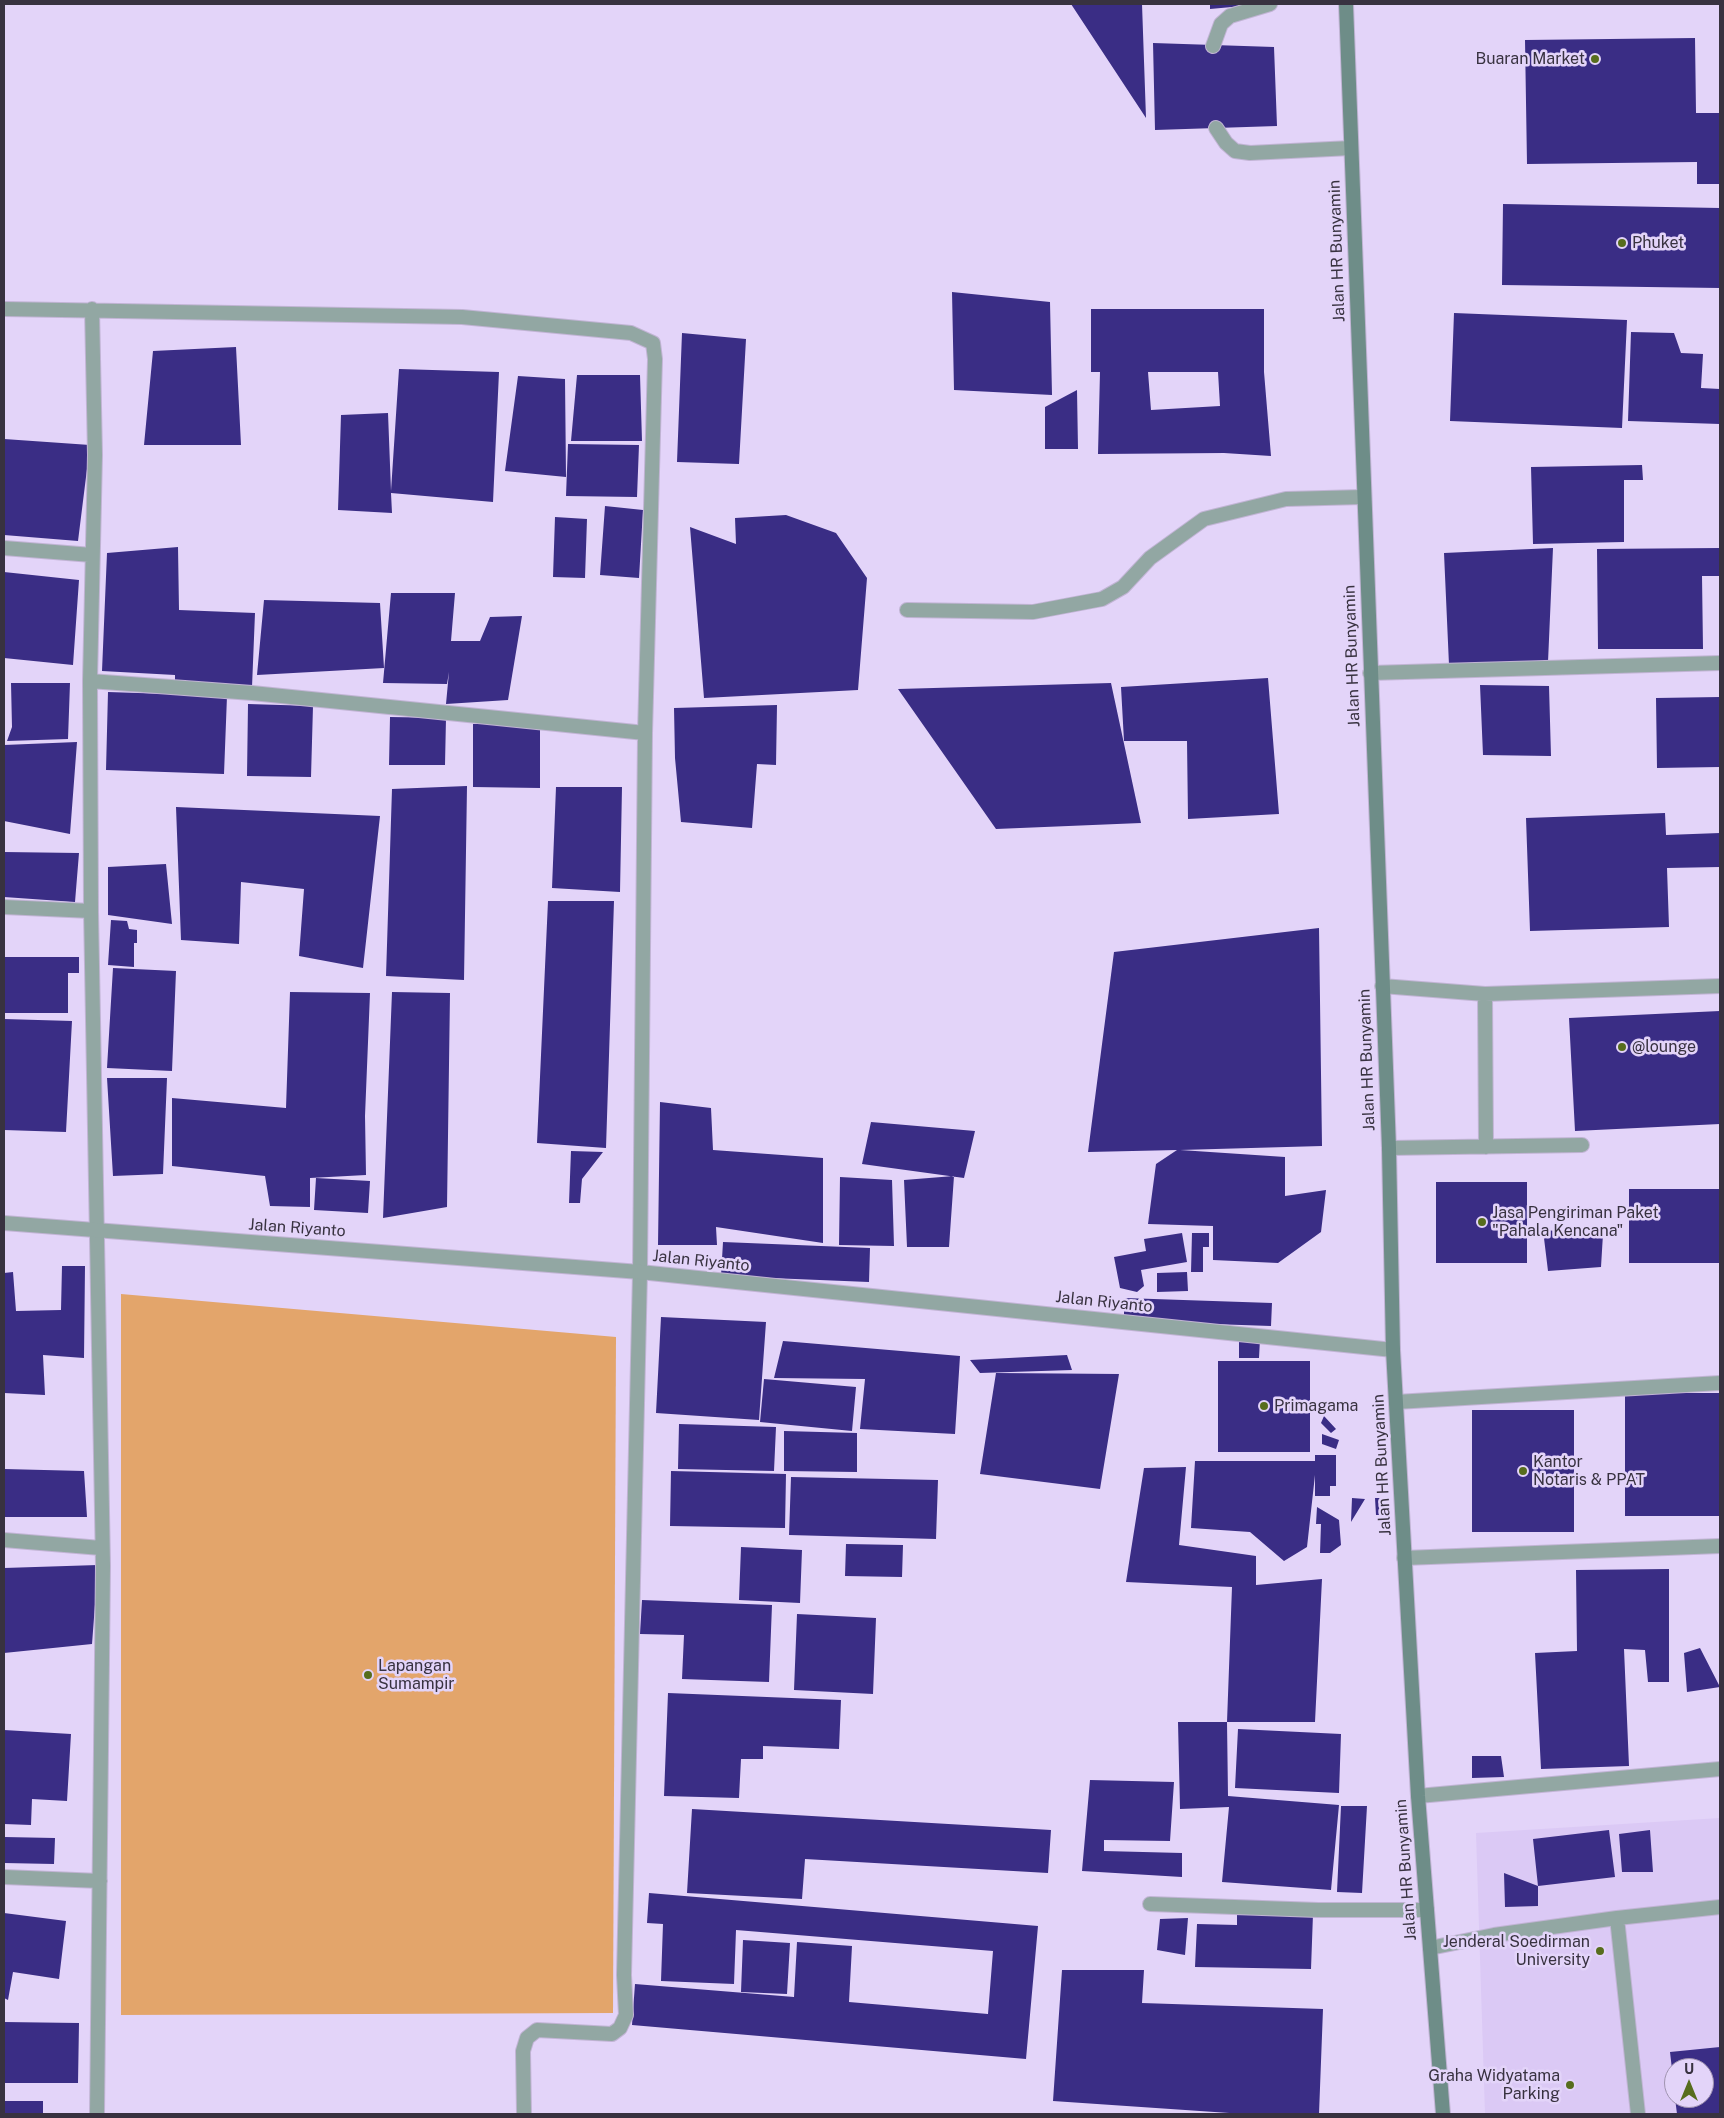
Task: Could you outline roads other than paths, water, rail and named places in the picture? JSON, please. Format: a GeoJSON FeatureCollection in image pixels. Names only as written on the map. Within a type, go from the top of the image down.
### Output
{"type":"FeatureCollection","features":[{"type":"Feature","properties":{"kind":"main road","name":"Jalan HR Bunyamin"},"geometry":{"type":"LineString","coordinates":[[1346,4],[1388,1148],[1393,1350],[1418,1796],[1443,2114]]}},
{"type":"Feature","properties":{"kind":"street"},"geometry":{"type":"LineString","coordinates":[[1213,46],[1221,24],[1230,16],[1270,4]]}},
{"type":"Feature","properties":{"kind":"street"},"geometry":{"type":"LineString","coordinates":[[1216,128],[1226,143],[1235,151],[1351,148]]}},
{"type":"Feature","properties":{"kind":"street"},"geometry":{"type":"LineString","coordinates":[[4,309],[92,309],[462,317],[631,333],[652,344],[656,359],[645,734],[640,1272],[624,1974],[626,2015],[620,2028],[612,2034],[538,2030],[527,2038],[523,2051],[524,2114]]}},
{"type":"Feature","properties":{"kind":"street"},"geometry":{"type":"LineString","coordinates":[[92,309],[95,455],[90,681],[91,911],[101,1548],[103,1566],[96,2114]]}},
{"type":"Feature","properties":{"kind":"street"},"geometry":{"type":"LineString","coordinates":[[907,610],[1033,612],[1102,599],[1123,587],[1150,558],[1204,519],[1286,499],[1363,497]]}},
{"type":"Feature","properties":{"kind":"street"},"geometry":{"type":"LineString","coordinates":[[4,548],[92,555]]}},
{"type":"Feature","properties":{"kind":"street"},"geometry":{"type":"LineString","coordinates":[[1370,673],[1720,663]]}},
{"type":"Feature","properties":{"kind":"street"},"geometry":{"type":"LineString","coordinates":[[90,681],[252,693],[645,734]]}},
{"type":"Feature","properties":{"kind":"street"},"geometry":{"type":"LineString","coordinates":[[4,907],[91,911]]}},
{"type":"Feature","properties":{"kind":"street"},"geometry":{"type":"LineString","coordinates":[[1382,986],[1486,994],[1720,986]]}},
{"type":"Feature","properties":{"kind":"street"},"geometry":{"type":"LineString","coordinates":[[1486,994],[1486,1147]]}},
{"type":"Feature","properties":{"kind":"street"},"geometry":{"type":"LineString","coordinates":[[1388,1148],[1582,1145]]}},
{"type":"Feature","properties":{"kind":"street","name":"Jalan Riyanto"},"geometry":{"type":"LineString","coordinates":[[4,1222],[640,1272],[1393,1350]]}},
{"type":"Feature","properties":{"kind":"street"},"geometry":{"type":"LineString","coordinates":[[1396,1402],[1720,1383]]}},
{"type":"Feature","properties":{"kind":"street"},"geometry":{"type":"LineString","coordinates":[[4,1540],[101,1548]]}},
{"type":"Feature","properties":{"kind":"street"},"geometry":{"type":"LineString","coordinates":[[1404,1558],[1720,1546]]}},
{"type":"Feature","properties":{"kind":"street"},"geometry":{"type":"LineString","coordinates":[[1418,1796],[1720,1769]]}},
{"type":"Feature","properties":{"kind":"street"},"geometry":{"type":"LineString","coordinates":[[4,1877],[100,1881]]}},
{"type":"Feature","properties":{"kind":"street"},"geometry":{"type":"LineString","coordinates":[[1150,1904],[1318,1910],[1427,1910]]}},
{"type":"Feature","properties":{"kind":"street"},"geometry":{"type":"LineString","coordinates":[[1430,1948],[1494,1935],[1617,1918],[1720,1907]]}},
{"type":"Feature","properties":{"kind":"street"},"geometry":{"type":"LineString","coordinates":[[1617,1918],[1638,2114]]}},
{"type":"Feature","properties":{"kind":"place","name":"Buaran Market"},"geometry":{"type":"Point","coordinates":[1595,59]}},
{"type":"Feature","properties":{"kind":"place","name":"Phuket"},"geometry":{"type":"Point","coordinates":[1622,243]}},
{"type":"Feature","properties":{"kind":"place","name":"@lounge"},"geometry":{"type":"Point","coordinates":[1622,1047]}},
{"type":"Feature","properties":{"kind":"place","name":"Jasa Pengiriman Paket \"Pahala Kencana\""},"geometry":{"type":"Point","coordinates":[1482,1222]}},
{"type":"Feature","properties":{"kind":"place","name":"Primagama"},"geometry":{"type":"Point","coordinates":[1264,1406]}},
{"type":"Feature","properties":{"kind":"place","name":"Kantor Notaris & PPAT"},"geometry":{"type":"Point","coordinates":[1523,1471]}},
{"type":"Feature","properties":{"kind":"place","name":"Lapangan Sumampir"},"geometry":{"type":"Point","coordinates":[368,1675]}},
{"type":"Feature","properties":{"kind":"place","name":"Jenderal Soedirman University"},"geometry":{"type":"Point","coordinates":[1600,1951]}},
{"type":"Feature","properties":{"kind":"place","name":"Graha Widyatama Parking"},"geometry":{"type":"Point","coordinates":[1570,2085]}}]}
